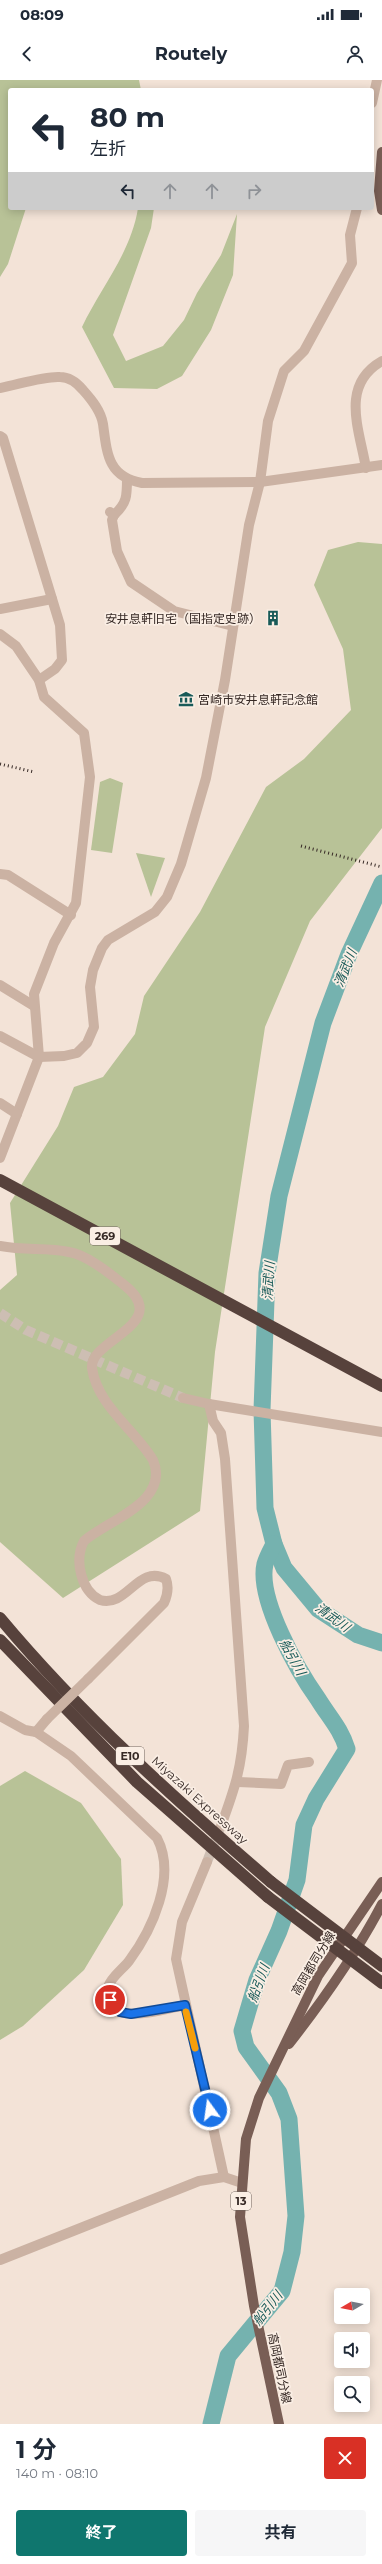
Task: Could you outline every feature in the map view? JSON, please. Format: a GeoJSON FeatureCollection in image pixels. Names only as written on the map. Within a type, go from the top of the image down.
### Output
{"type":"FeatureCollection","features":[{"type":"Feature","properties":{"kind":"highway","name":"269"},"geometry":{"type":"LineString","coordinates":[[0,1180],[382,1386]]}},
{"type":"Feature","properties":{"kind":"highway","name":"Miyazaki Expressway"},"geometry":{"type":"LineString","coordinates":[[0,1618],[81,1706],[140,1766],[271,1882],[382,1966]]}},
{"type":"Feature","properties":{"kind":"highway","name":"E10"},"geometry":{"type":"LineString","coordinates":[[0,1640],[136,1782],[268,1897],[382,1983]]}},
{"type":"Feature","properties":{"kind":"main road"},"geometry":{"type":"LineString","coordinates":[[382,152],[379,191],[382,210]]}},
{"type":"Feature","properties":{"kind":"main road","name":"高岡都司分線"},"geometry":{"type":"LineString","coordinates":[[279,2424],[254,2306],[240,2217],[246,2139],[259,2098],[318,1976],[382,1882]]}},
{"type":"Feature","properties":{"kind":"main road","name":"高岡都司分線"},"geometry":{"type":"LineString","coordinates":[[275,2063],[328,1993],[364,1937],[382,1904]]}},
{"type":"Feature","properties":{"kind":"street"},"geometry":{"type":"LineString","coordinates":[[374,94],[377,80]]}},
{"type":"Feature","properties":{"kind":"street"},"geometry":{"type":"LineString","coordinates":[[0,1036],[40,1057],[70,1055],[82,1049],[94,1028],[90,986],[92,970],[102,948],[108,940],[151,915],[167,897],[181,864],[206,778],[225,680],[249,525],[260,482],[268,421],[279,381],[284,371],[304,351],[352,263],[350,235],[356,210]]}},
{"type":"Feature","properties":{"kind":"street"},"geometry":{"type":"LineString","coordinates":[[366,468],[356,393],[359,380],[365,373],[382,361]]}},
{"type":"Feature","properties":{"kind":"street"},"geometry":{"type":"LineString","coordinates":[[0,388],[61,377],[75,382],[95,404],[103,423],[103,437],[108,459],[118,473],[127,479],[142,483],[260,482],[382,466]]}},
{"type":"Feature","properties":{"kind":"street"},"geometry":{"type":"LineString","coordinates":[[0,436],[3,438],[60,625],[62,660],[55,668],[39,680]]}},
{"type":"Feature","properties":{"kind":"street"},"geometry":{"type":"LineString","coordinates":[[127,479],[128,498],[124,506],[112,513],[112,520],[117,551],[131,582],[174,611],[233,626]]}},
{"type":"Feature","properties":{"kind":"street"},"geometry":{"type":"LineString","coordinates":[[0,609],[52,599]]}},
{"type":"Feature","properties":{"kind":"street"},"geometry":{"type":"LineString","coordinates":[[0,634],[16,646],[39,680],[44,698],[86,735],[90,777],[76,902],[72,915],[54,943],[42,970],[34,994],[40,1057],[0,1158]]}},
{"type":"Feature","properties":{"kind":"street"},"geometry":{"type":"LineString","coordinates":[[0,874],[8,875],[72,915]]}},
{"type":"Feature","properties":{"kind":"street"},"geometry":{"type":"LineString","coordinates":[[0,985],[34,1006]]}},
{"type":"Feature","properties":{"kind":"street"},"geometry":{"type":"LineString","coordinates":[[0,1103],[17,1114]]}},
{"type":"Feature","properties":{"kind":"street"},"geometry":{"type":"LineString","coordinates":[[0,1246],[26,1250],[59,1250],[77,1254],[123,1284],[134,1294],[138,1304],[138,1314],[134,1323],[94,1357],[92,1366],[96,1382],[103,1395],[154,1460],[157,1471],[156,1482],[150,1492],[130,1511],[84,1542],[80,1560],[88,1591],[100,1600],[120,1598],[137,1583],[150,1576],[166,1579],[168,1584],[167,1596],[164,1603],[47,1719],[36,1732]]}},
{"type":"Feature","properties":{"kind":"street"},"geometry":{"type":"LineString","coordinates":[[183,1398],[209,1404],[223,1405],[382,1432]]}},
{"type":"Feature","properties":{"kind":"street"},"geometry":{"type":"LineString","coordinates":[[209,1404],[213,1421],[221,1433],[231,1524],[244,1726],[238,1782],[221,1826]]}},
{"type":"Feature","properties":{"kind":"street"},"geometry":{"type":"LineString","coordinates":[[0,1716],[25,1730],[36,1732],[71,1756],[151,1831],[161,1846],[164,1856],[163,1878],[156,1910],[147,1931],[130,1960],[109,1984],[108,1995],[110,2000],[120,2012],[131,2014],[185,2005]]}},
{"type":"Feature","properties":{"kind":"street"},"geometry":{"type":"LineString","coordinates":[[238,1782],[281,1784],[288,1765],[308,1762]]}},
{"type":"Feature","properties":{"kind":"street"},"geometry":{"type":"LineString","coordinates":[[207,1862],[195,1894],[182,1922],[176,1959],[185,2005],[218,2141],[224,2177]]}},
{"type":"Feature","properties":{"kind":"street"},"geometry":{"type":"LineString","coordinates":[[0,2260],[199,2181],[224,2177],[242,2183]]}},
{"type":"Feature","properties":{"kind":"green space"},"geometry":{"type":"Polygon","coordinates":[[[0,80],[139,80],[141,88],[8,88],[8,210],[25,210],[8,264],[0,277],[0,80]]]}},
{"type":"Feature","properties":{"kind":"green space"},"geometry":{"type":"Polygon","coordinates":[[[138,210],[154,210],[151,228],[113,335],[126,361],[163,346],[184,320],[197,293],[221,255],[237,214],[233,275],[211,330],[182,376],[157,389],[114,388],[82,327],[122,255],[134,224],[138,210]]]}},
{"type":"Feature","properties":{"kind":"green space"},"geometry":{"type":"Polygon","coordinates":[[[358,542],[382,544],[382,828],[310,921],[265,1027],[215,1352],[200,1511],[63,1598],[0,1542],[0,1290],[17,1275],[10,1203],[58,1126],[74,1087],[103,1077],[135,1034],[144,996],[200,912],[266,787],[304,759],[351,710],[343,649],[314,585],[328,550],[358,542]]]}},
{"type":"Feature","properties":{"kind":"green space"},"geometry":{"type":"Polygon","coordinates":[[[110,778],[123,783],[112,853],[91,850],[100,782],[110,778]]]}},
{"type":"Feature","properties":{"kind":"green space"},"geometry":{"type":"Polygon","coordinates":[[[136,853],[165,858],[151,897],[136,853]]]}},
{"type":"Feature","properties":{"kind":"green space"},"geometry":{"type":"Polygon","coordinates":[[[25,1771],[81,1803],[121,1859],[123,1905],[84,1970],[23,2026],[0,2040],[0,1786],[25,1771]]]}},
{"type":"Feature","properties":{"kind":"waterway","name":"清武川"},"geometry":{"type":"LineString","coordinates":[[382,883],[349,954],[323,1023],[279,1196],[267,1273],[262,1410],[265,1508],[274,1544],[284,1568],[318,1609],[358,1635],[382,1643]]}},
{"type":"Feature","properties":{"kind":"waterway","name":"船引川"},"geometry":{"type":"LineString","coordinates":[[211,2424],[228,2356],[282,2291],[292,2252],[296,2216],[289,2119],[279,2093],[246,2047],[242,2031],[257,1980],[279,1931],[297,1880],[304,1825],[316,1799],[347,1749],[338,1729],[310,1687],[290,1653],[273,1615],[267,1596],[264,1579],[265,1564],[274,1544]]}},
{"type":"Feature","properties":{"kind":"tunnel"},"geometry":{"type":"LineString","coordinates":[[0,1313],[26,1330],[183,1398]]}},
{"type":"Feature","properties":{"kind":"tunnel"},"geometry":{"type":"LineString","coordinates":[[207,1862],[220,1828]]}},
{"type":"Feature","properties":{"kind":"railway"},"geometry":{"type":"LineString","coordinates":[[0,764],[34,772]]}},
{"type":"Feature","properties":{"kind":"railway"},"geometry":{"type":"LineString","coordinates":[[301,846],[382,867]]}},
{"type":"Feature","properties":{"kind":"slow traffic"},"geometry":{"type":"LineString","coordinates":[[186,2012],[195,2048]]}},
{"type":"Feature","properties":{"kind":"place","name":"安井息軒旧宅（国指定史跡）"},"geometry":{"type":"Point","coordinates":[273,618]}},
{"type":"Feature","properties":{"kind":"place","name":"宮崎市安井息軒記念館"},"geometry":{"type":"Point","coordinates":[186,699]}},
{"type":"Feature","properties":{"kind":"route"},"geometry":{"type":"LineString","coordinates":[[110,2000],[114,2007],[120,2012],[131,2014],[185,2005],[210,2110]]}}]}
